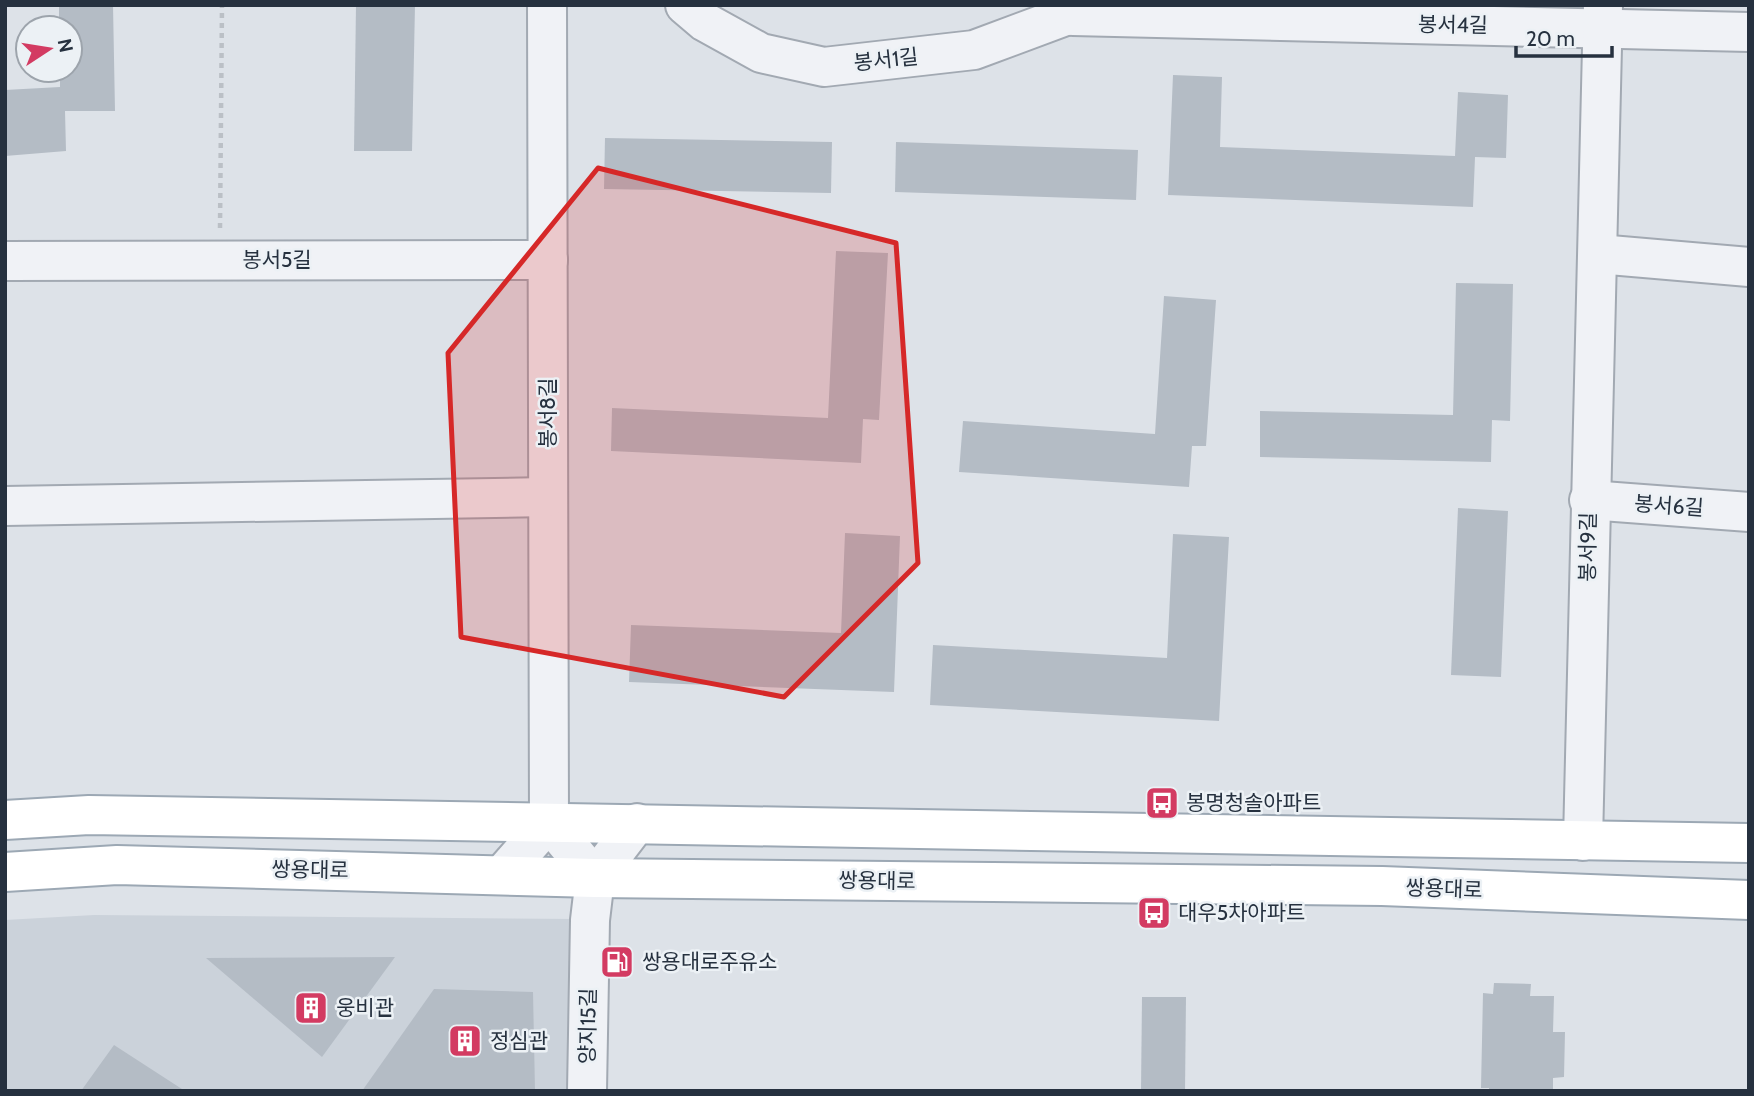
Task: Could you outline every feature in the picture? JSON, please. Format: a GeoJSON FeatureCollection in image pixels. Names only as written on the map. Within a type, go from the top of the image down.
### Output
{"type":"FeatureCollection","features":[{"type":"Feature","properties":{"kind":"main road"},"geometry":{"type":"LineString","coordinates":[[5,820],[89,815],[1749,843]]}},
{"type":"Feature","properties":{"kind":"main road","name":"쌍용대로"},"geometry":{"type":"LineString","coordinates":[[5,872],[117,865],[595,878],[1382,886],[1749,900]]}},
{"type":"Feature","properties":{"kind":"street","name":"봉서8길"},"geometry":{"type":"LineString","coordinates":[[547,5],[549,822]]}},
{"type":"Feature","properties":{"kind":"street","name":"봉서1길"},"geometry":{"type":"LineString","coordinates":[[685,5],[705,22],[761,53],[824,67],[974,50],[1084,10]]}},
{"type":"Feature","properties":{"kind":"street","name":"봉서4길"},"geometry":{"type":"LineString","coordinates":[[1084,10],[1602,17],[1749,32]]}},
{"type":"Feature","properties":{"kind":"street","name":"봉서9길"},"geometry":{"type":"LineString","coordinates":[[1583,841],[1602,17]]}},
{"type":"Feature","properties":{"kind":"street"},"geometry":{"type":"LineString","coordinates":[[1598,254],[1749,267]]}},
{"type":"Feature","properties":{"kind":"street","name":"봉서5길"},"geometry":{"type":"LineString","coordinates":[[5,261],[548,260]]}},
{"type":"Feature","properties":{"kind":"street"},"geometry":{"type":"LineString","coordinates":[[5,506],[548,497]]}},
{"type":"Feature","properties":{"kind":"street","name":"봉서6길"},"geometry":{"type":"LineString","coordinates":[[1589,500],[1749,512]]}},
{"type":"Feature","properties":{"kind":"street"},"geometry":{"type":"LineString","coordinates":[[502,875],[549,822],[595,878],[637,823]]}},
{"type":"Feature","properties":{"kind":"street","name":"양지15길"},"geometry":{"type":"LineString","coordinates":[[587,1091],[590,920],[595,878]]}},
{"type":"Feature","properties":{"kind":"path"},"geometry":{"type":"LineString","coordinates":[[220,260],[222,5]]}},
{"type":"Feature","properties":{"kind":"highlighted area"},"geometry":{"type":"Polygon","coordinates":[[[598,168],[896,243],[918,563],[784,697],[461,637],[448,353],[598,168]]]}},
{"type":"Feature","properties":{"kind":"shaded area"},"geometry":{"type":"Polygon","coordinates":[[[94,915],[575,919],[574,1091],[5,1091],[5,920],[94,915]]]}},
{"type":"Feature","properties":{"kind":"building"},"geometry":{"type":"Polygon","coordinates":[[[59,5],[113,5],[115,111],[65,111],[66,151],[5,156],[5,90],[84,84],[84,14],[59,14],[59,5]]]}},
{"type":"Feature","properties":{"kind":"building"},"geometry":{"type":"Polygon","coordinates":[[[356,5],[415,5],[412,151],[354,151],[356,5]]]}},
{"type":"Feature","properties":{"kind":"building"},"geometry":{"type":"Polygon","coordinates":[[[1173,75],[1222,77],[1220,147],[1455,156],[1458,92],[1508,95],[1506,158],[1475,157],[1473,207],[1168,195],[1173,75]]]}},
{"type":"Feature","properties":{"kind":"building"},"geometry":{"type":"Polygon","coordinates":[[[605,138],[832,142],[831,193],[604,189],[605,138]]]}},
{"type":"Feature","properties":{"kind":"building"},"geometry":{"type":"Polygon","coordinates":[[[896,142],[1138,150],[1136,200],[895,192],[896,142]]]}},
{"type":"Feature","properties":{"kind":"building"},"geometry":{"type":"Polygon","coordinates":[[[836,251],[888,253],[879,420],[863,419],[861,463],[611,451],[612,408],[828,418],[836,251]]]}},
{"type":"Feature","properties":{"kind":"building"},"geometry":{"type":"Polygon","coordinates":[[[1456,283],[1513,284],[1510,421],[1492,420],[1491,462],[1260,457],[1260,411],[1453,415],[1456,283]]]}},
{"type":"Feature","properties":{"kind":"building"},"geometry":{"type":"Polygon","coordinates":[[[1164,296],[1216,300],[1206,446],[1192,446],[1189,487],[959,472],[963,421],[1155,434],[1164,296]]]}},
{"type":"Feature","properties":{"kind":"building"},"geometry":{"type":"Polygon","coordinates":[[[1458,508],[1508,511],[1501,677],[1451,675],[1458,508]]]}},
{"type":"Feature","properties":{"kind":"building"},"geometry":{"type":"Polygon","coordinates":[[[845,533],[900,536],[894,692],[629,682],[631,625],[841,633],[845,533]]]}},
{"type":"Feature","properties":{"kind":"building"},"geometry":{"type":"Polygon","coordinates":[[[1173,534],[1229,537],[1219,721],[930,705],[933,645],[1167,658],[1173,534]]]}},
{"type":"Feature","properties":{"kind":"building","name":"웅비관"},"geometry":{"type":"Polygon","coordinates":[[[395,957],[322,1057],[206,958],[395,957]]]}},
{"type":"Feature","properties":{"kind":"building"},"geometry":{"type":"Polygon","coordinates":[[[1494,983],[1531,984],[1530,996],[1554,996],[1553,1032],[1565,1032],[1564,1077],[1553,1078],[1553,1091],[1489,1091],[1489,1088],[1481,1088],[1483,993],[1493,994],[1494,983]]]}},
{"type":"Feature","properties":{"kind":"building","name":"정심관"},"geometry":{"type":"Polygon","coordinates":[[[434,989],[533,992],[535,1091],[362,1091],[434,989]]]}},
{"type":"Feature","properties":{"kind":"building"},"geometry":{"type":"Polygon","coordinates":[[[1142,997],[1186,997],[1185,1091],[1141,1091],[1142,997]]]}},
{"type":"Feature","properties":{"kind":"building"},"geometry":{"type":"Polygon","coordinates":[[[114,1045],[185,1091],[81,1091],[114,1045]]]}},
{"type":"Feature","properties":{"kind":"place","name":"봉명청솔아파트"},"geometry":{"type":"Point","coordinates":[1162,803]}},
{"type":"Feature","properties":{"kind":"place","name":"대우5차아파트"},"geometry":{"type":"Point","coordinates":[1154,913]}},
{"type":"Feature","properties":{"kind":"place","name":"쌍용대로주유소"},"geometry":{"type":"Point","coordinates":[617,962]}},
{"type":"Feature","properties":{"kind":"place","name":"웅비관"},"geometry":{"type":"Point","coordinates":[311,1008]}},
{"type":"Feature","properties":{"kind":"place","name":"정심관"},"geometry":{"type":"Point","coordinates":[465,1041]}}]}
